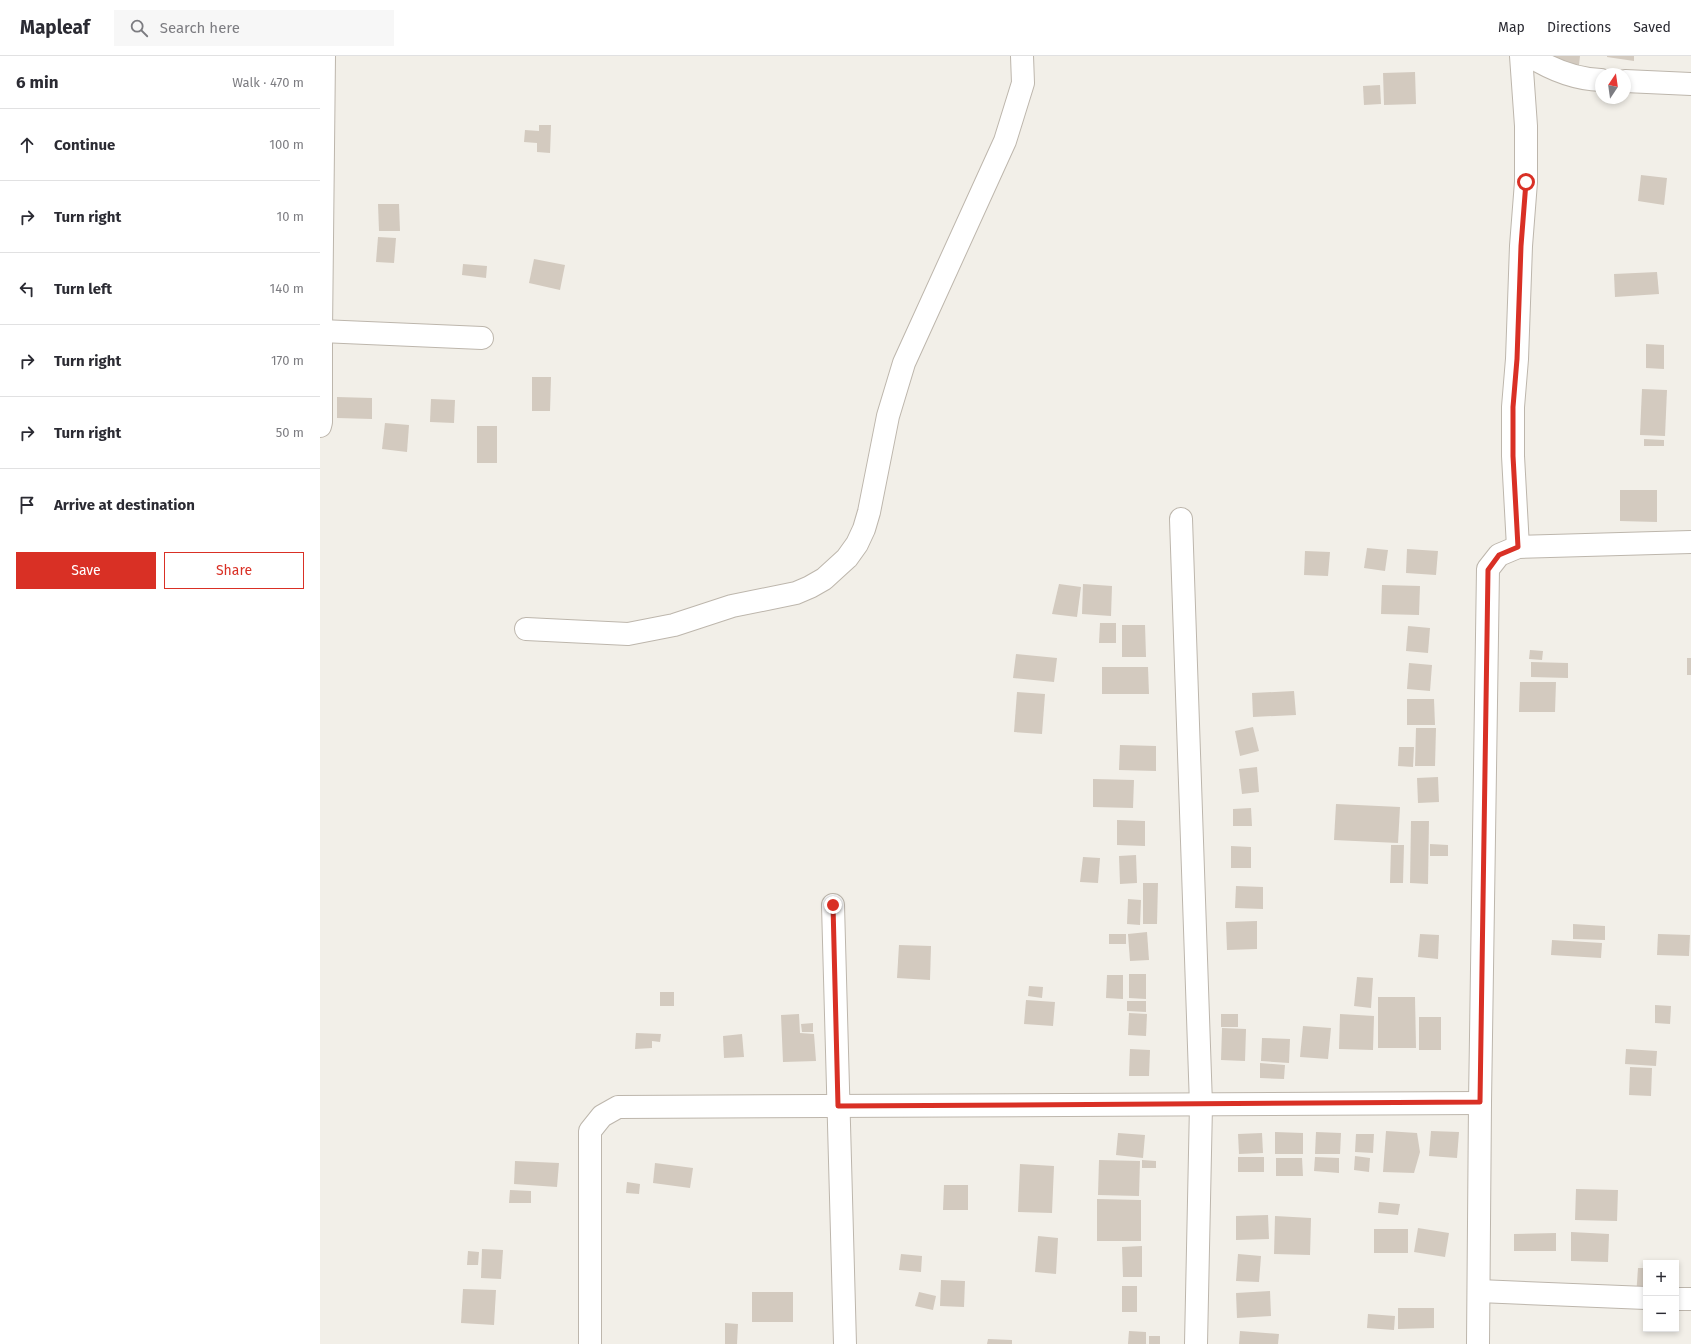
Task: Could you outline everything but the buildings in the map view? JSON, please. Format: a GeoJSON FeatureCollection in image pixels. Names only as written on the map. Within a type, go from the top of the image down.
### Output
{"type":"FeatureCollection","features":[{"type":"Feature","properties":{"kind":"street"},"geometry":{"type":"LineString","coordinates":[[320,426],[322,422],[321,331],[324,56]]}},
{"type":"Feature","properties":{"kind":"street"},"geometry":{"type":"LineString","coordinates":[[526,629],[628,634],[674,625],[732,606],[796,593],[824,579],[847,558],[856,544],[869,512],[888,416],[904,362],[1005,141],[1023,83],[1022,56]]}},
{"type":"Feature","properties":{"kind":"street"},"geometry":{"type":"LineString","coordinates":[[1518,547],[1513,456],[1513,407],[1517,359],[1521,246],[1526,182],[1526,126],[1520,56]]}},
{"type":"Feature","properties":{"kind":"street"},"geometry":{"type":"LineString","coordinates":[[1530,56],[1548,67],[1584,79],[1595,80]]}},
{"type":"Feature","properties":{"kind":"street"},"geometry":{"type":"LineString","coordinates":[[1631,81],[1691,84]]}},
{"type":"Feature","properties":{"kind":"street"},"geometry":{"type":"LineString","coordinates":[[321,331],[482,338]]}},
{"type":"Feature","properties":{"kind":"street"},"geometry":{"type":"LineString","coordinates":[[1181,518],[1201,1104],[1196,1344]]}},
{"type":"Feature","properties":{"kind":"street"},"geometry":{"type":"LineString","coordinates":[[1478,1344],[1488,570],[1499,555],[1518,547],[1691,542]]}},
{"type":"Feature","properties":{"kind":"street"},"geometry":{"type":"LineString","coordinates":[[833,905],[845,1344]]}},
{"type":"Feature","properties":{"kind":"street"},"geometry":{"type":"LineString","coordinates":[[590,1344],[590,1131],[602,1116],[618,1107],[1480,1102]]}},
{"type":"Feature","properties":{"kind":"street"},"geometry":{"type":"LineString","coordinates":[[1479,1291],[1643,1298]]}},
{"type":"Feature","properties":{"kind":"street"},"geometry":{"type":"LineString","coordinates":[[1679,1299],[1691,1299]]}},
{"type":"Feature","properties":{"kind":"route"},"geometry":{"type":"LineString","coordinates":[[833,905],[838,1106],[1480,1102],[1488,570],[1499,555],[1518,547],[1513,456],[1513,407],[1517,359],[1521,246],[1526,182]]}}]}
